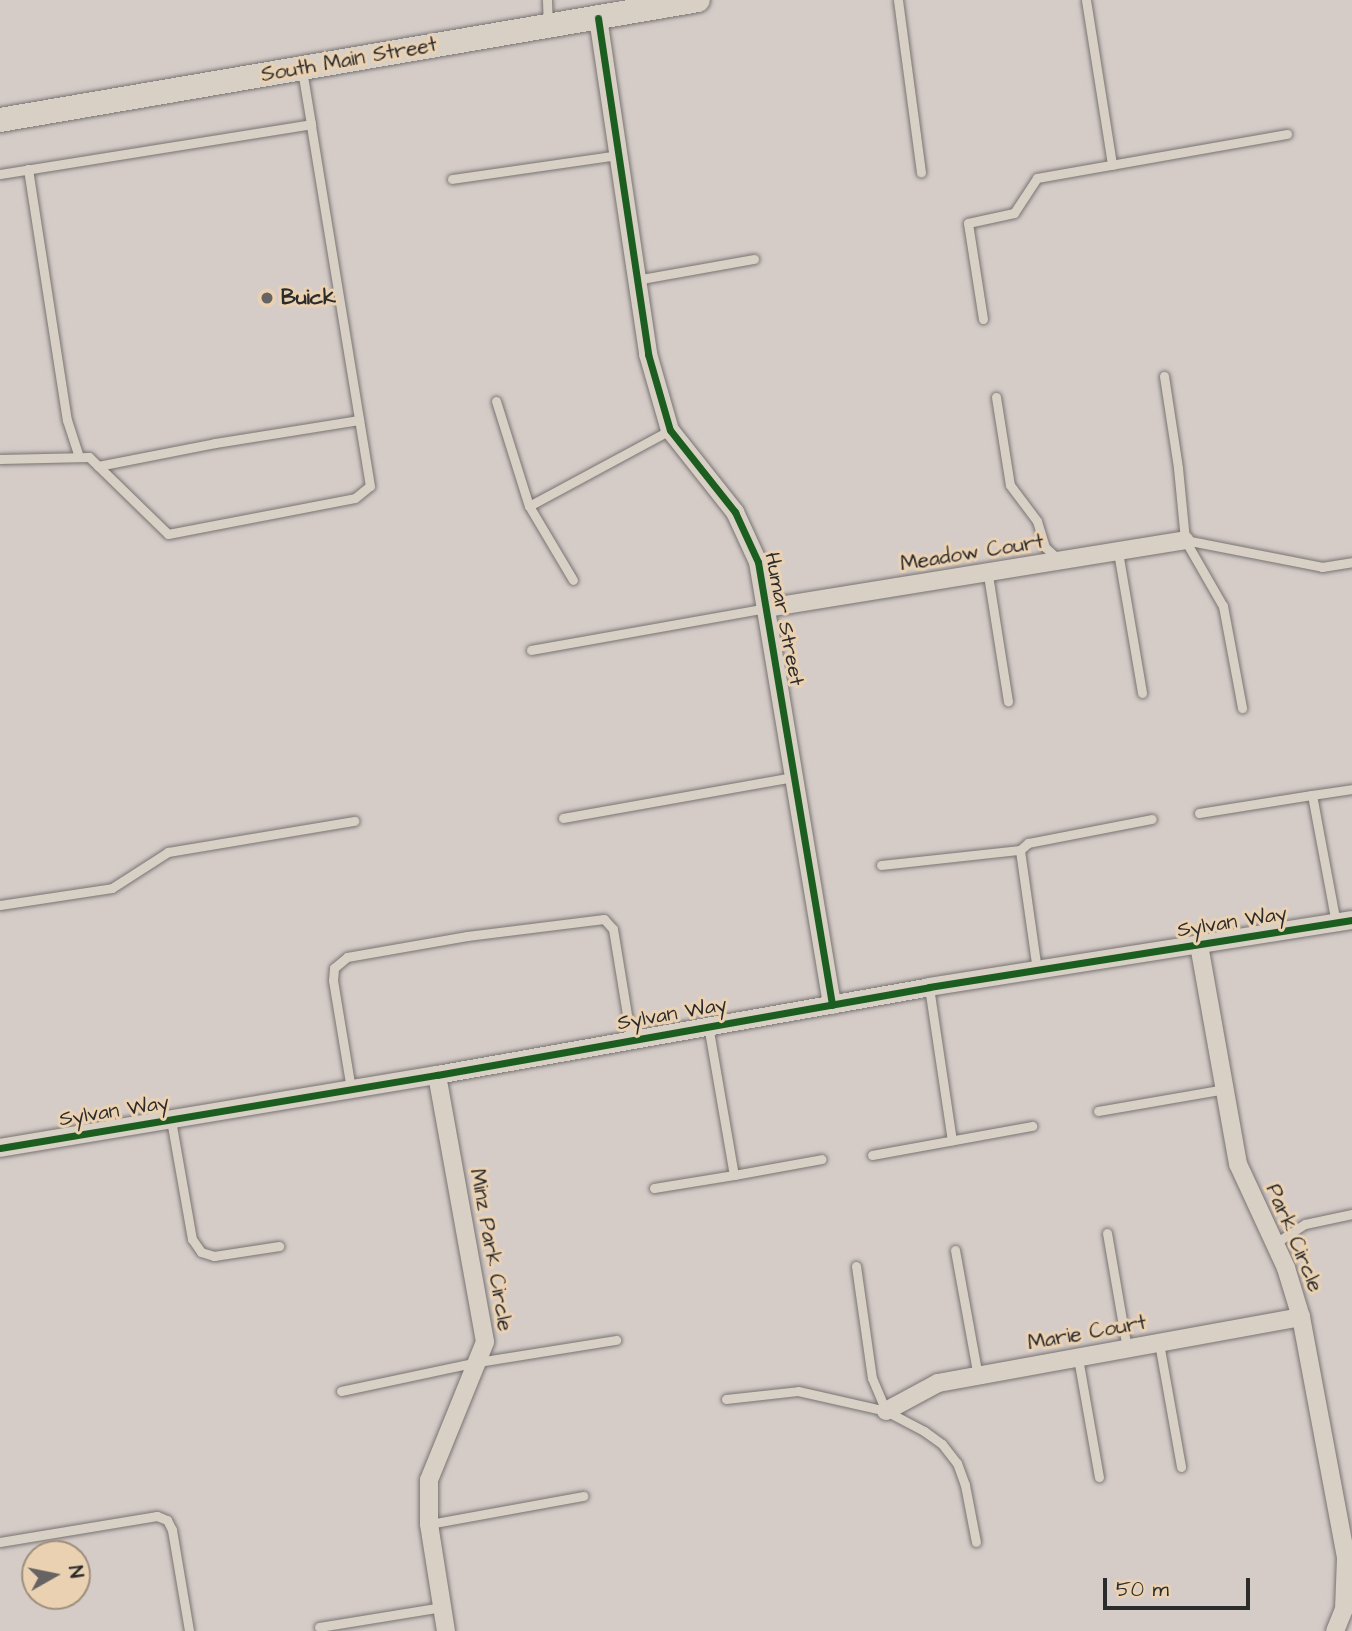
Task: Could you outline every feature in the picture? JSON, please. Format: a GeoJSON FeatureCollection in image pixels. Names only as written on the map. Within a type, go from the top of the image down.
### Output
{"type":"FeatureCollection","features":[{"type":"Feature","properties":{"kind":"main road","name":"South Main Street"},"geometry":{"type":"LineString","coordinates":[[0,120],[598,18],[622,7],[698,0]]}},
{"type":"Feature","properties":{"kind":"street","name":"Humar Street"},"geometry":{"type":"LineString","coordinates":[[598,18],[648,354],[670,430],[735,512],[749,536],[758,562],[832,1005]]}},
{"type":"Feature","properties":{"kind":"street","name":"Meadow Court"},"geometry":{"type":"LineString","coordinates":[[767,608],[988,575],[1185,540]]}},
{"type":"Feature","properties":{"kind":"street","name":"Sylvan Way"},"geometry":{"type":"LineString","coordinates":[[0,1148],[351,1090],[929,987],[1344,922]]}},
{"type":"Feature","properties":{"kind":"street","name":"Park Circle"},"geometry":{"type":"LineString","coordinates":[[1199,945],[1238,1164],[1286,1268],[1301,1317],[1346,1558],[1344,1609],[1335,1631]]}},
{"type":"Feature","properties":{"kind":"street","name":"Minz Park Circle"},"geometry":{"type":"LineString","coordinates":[[437,1075],[485,1342],[429,1480],[429,1524],[446,1631]]}},
{"type":"Feature","properties":{"kind":"street","name":"Marie Court"},"geometry":{"type":"LineString","coordinates":[[887,1411],[938,1383],[1301,1317]]}},
{"type":"Feature","properties":{"kind":"lane"},"geometry":{"type":"LineString","coordinates":[[547,0],[548,26]]}},
{"type":"Feature","properties":{"kind":"lane"},"geometry":{"type":"LineString","coordinates":[[898,0],[921,172]]}},
{"type":"Feature","properties":{"kind":"lane"},"geometry":{"type":"LineString","coordinates":[[1086,0],[1112,165]]}},
{"type":"Feature","properties":{"kind":"lane"},"geometry":{"type":"LineString","coordinates":[[0,460],[89,457],[168,534],[355,498],[370,486],[302,68]]}},
{"type":"Feature","properties":{"kind":"lane"},"geometry":{"type":"LineString","coordinates":[[0,174],[311,124]]}},
{"type":"Feature","properties":{"kind":"lane"},"geometry":{"type":"LineString","coordinates":[[983,319],[968,223],[1014,213],[1037,178],[1287,134]]}},
{"type":"Feature","properties":{"kind":"lane"},"geometry":{"type":"LineString","coordinates":[[452,178],[618,155]]}},
{"type":"Feature","properties":{"kind":"lane"},"geometry":{"type":"LineString","coordinates":[[29,169],[67,420],[79,457]]}},
{"type":"Feature","properties":{"kind":"lane"},"geometry":{"type":"LineString","coordinates":[[636,279],[754,259]]}},
{"type":"Feature","properties":{"kind":"lane"},"geometry":{"type":"LineString","coordinates":[[1164,376],[1178,468],[1185,540],[1223,606],[1233,645],[1242,708]]}},
{"type":"Feature","properties":{"kind":"lane"},"geometry":{"type":"LineString","coordinates":[[996,397],[1010,485],[1037,521],[1045,547],[1061,562]]}},
{"type":"Feature","properties":{"kind":"lane"},"geometry":{"type":"LineString","coordinates":[[496,401],[529,506],[573,580]]}},
{"type":"Feature","properties":{"kind":"lane"},"geometry":{"type":"LineString","coordinates":[[98,466],[215,443],[359,420]]}},
{"type":"Feature","properties":{"kind":"lane"},"geometry":{"type":"LineString","coordinates":[[529,506],[670,430]]}},
{"type":"Feature","properties":{"kind":"lane"},"geometry":{"type":"LineString","coordinates":[[1185,540],[1322,567],[1352,562]]}},
{"type":"Feature","properties":{"kind":"lane"},"geometry":{"type":"LineString","coordinates":[[1118,552],[1142,694]]}},
{"type":"Feature","properties":{"kind":"lane"},"geometry":{"type":"LineString","coordinates":[[988,575],[1008,701]]}},
{"type":"Feature","properties":{"kind":"lane"},"geometry":{"type":"LineString","coordinates":[[531,650],[767,608]]}},
{"type":"Feature","properties":{"kind":"lane"},"geometry":{"type":"LineString","coordinates":[[563,818],[794,777]]}},
{"type":"Feature","properties":{"kind":"lane"},"geometry":{"type":"LineString","coordinates":[[1199,813],[1352,789]]}},
{"type":"Feature","properties":{"kind":"lane"},"geometry":{"type":"LineString","coordinates":[[1312,795],[1344,922]]}},
{"type":"Feature","properties":{"kind":"lane"},"geometry":{"type":"LineString","coordinates":[[881,865],[1020,850],[1028,843],[1152,819]]}},
{"type":"Feature","properties":{"kind":"lane"},"geometry":{"type":"LineString","coordinates":[[0,905],[112,888],[168,852],[354,821]]}},
{"type":"Feature","properties":{"kind":"lane"},"geometry":{"type":"LineString","coordinates":[[1020,850],[1037,970]]}},
{"type":"Feature","properties":{"kind":"lane"},"geometry":{"type":"LineString","coordinates":[[351,1090],[333,979],[334,968],[347,957],[467,936],[604,919],[613,929],[631,1039]]}},
{"type":"Feature","properties":{"kind":"lane"},"geometry":{"type":"LineString","coordinates":[[929,987],[952,1140]]}},
{"type":"Feature","properties":{"kind":"lane"},"geometry":{"type":"LineString","coordinates":[[708,1025],[734,1175]]}},
{"type":"Feature","properties":{"kind":"lane"},"geometry":{"type":"LineString","coordinates":[[1098,1111],[1225,1089]]}},
{"type":"Feature","properties":{"kind":"lane"},"geometry":{"type":"LineString","coordinates":[[171,1119],[192,1239],[201,1252],[214,1256],[279,1245]]}},
{"type":"Feature","properties":{"kind":"lane"},"geometry":{"type":"LineString","coordinates":[[872,1154],[1032,1126]]}},
{"type":"Feature","properties":{"kind":"lane"},"geometry":{"type":"LineString","coordinates":[[654,1188],[822,1159]]}},
{"type":"Feature","properties":{"kind":"lane"},"geometry":{"type":"LineString","coordinates":[[1274,1244],[1304,1224],[1352,1214]]}},
{"type":"Feature","properties":{"kind":"lane"},"geometry":{"type":"LineString","coordinates":[[1107,1233],[1127,1349]]}},
{"type":"Feature","properties":{"kind":"lane"},"geometry":{"type":"LineString","coordinates":[[955,1250],[978,1376]]}},
{"type":"Feature","properties":{"kind":"lane"},"geometry":{"type":"LineString","coordinates":[[856,1266],[872,1378],[887,1411]]}},
{"type":"Feature","properties":{"kind":"lane"},"geometry":{"type":"LineString","coordinates":[[341,1391],[478,1362],[616,1340]]}},
{"type":"Feature","properties":{"kind":"lane"},"geometry":{"type":"LineString","coordinates":[[1159,1343],[1181,1466]]}},
{"type":"Feature","properties":{"kind":"lane"},"geometry":{"type":"LineString","coordinates":[[1078,1358],[1099,1477]]}},
{"type":"Feature","properties":{"kind":"lane"},"geometry":{"type":"LineString","coordinates":[[726,1399],[798,1391],[887,1411],[933,1437],[957,1463],[965,1485],[976,1542]]}},
{"type":"Feature","properties":{"kind":"lane"},"geometry":{"type":"LineString","coordinates":[[429,1524],[583,1496]]}},
{"type":"Feature","properties":{"kind":"lane"},"geometry":{"type":"LineString","coordinates":[[0,1542],[157,1516],[167,1520],[172,1530],[189,1631]]}},
{"type":"Feature","properties":{"kind":"lane"},"geometry":{"type":"LineString","coordinates":[[319,1627],[442,1607]]}},
{"type":"Feature","properties":{"kind":"cycle path"},"geometry":{"type":"LineString","coordinates":[[598,18],[648,354],[670,430],[735,512],[758,562],[832,1005]]}},
{"type":"Feature","properties":{"kind":"cycle path"},"geometry":{"type":"LineString","coordinates":[[0,1148],[437,1075],[929,987],[1352,920]]}},
{"type":"Feature","properties":{"kind":"place","name":"Buick"},"geometry":{"type":"Point","coordinates":[267,298]}}]}
